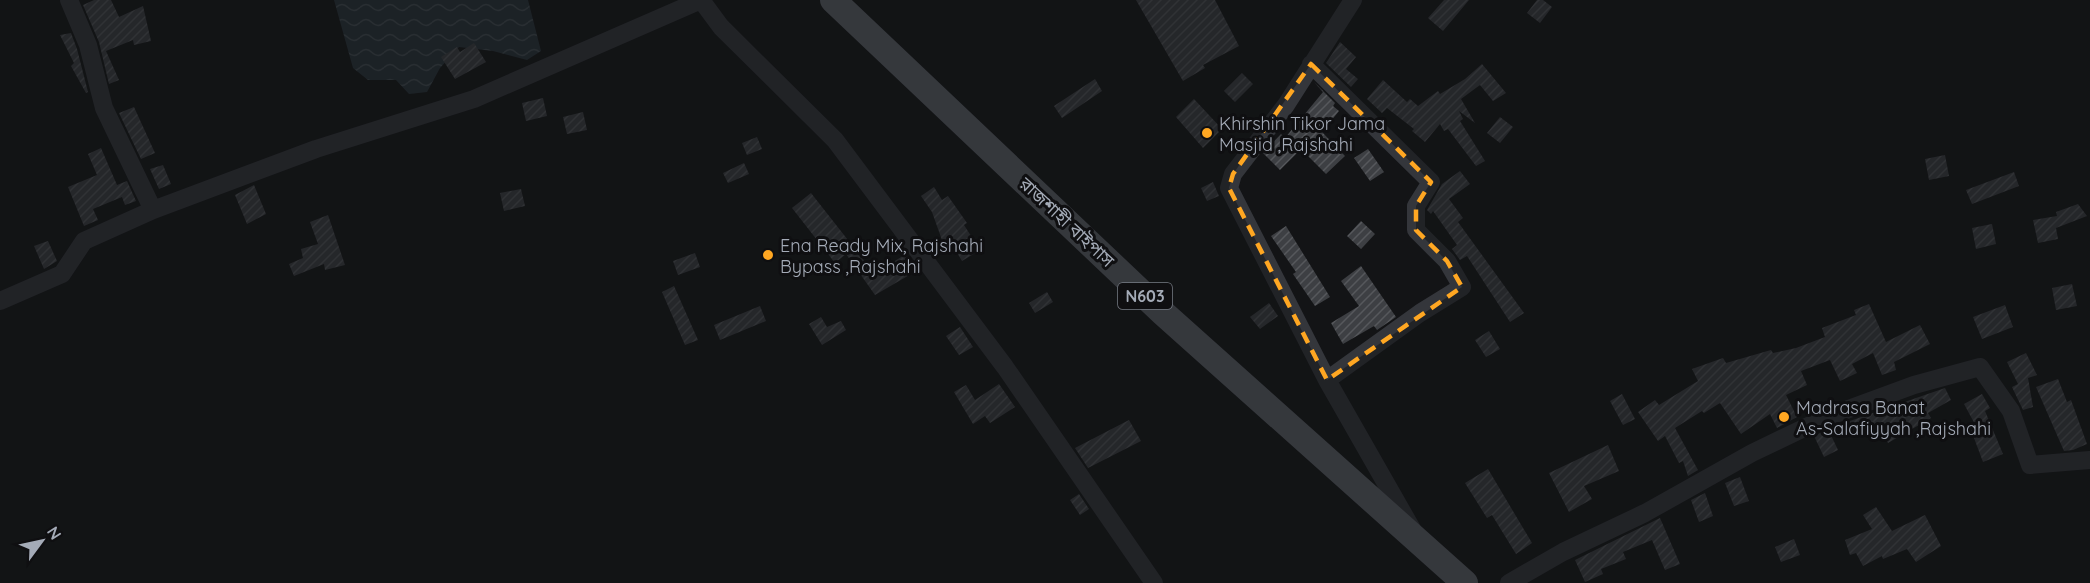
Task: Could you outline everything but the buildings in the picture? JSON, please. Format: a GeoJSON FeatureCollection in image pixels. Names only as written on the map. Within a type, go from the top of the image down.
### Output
{"type":"FeatureCollection","features":[{"type":"Feature","properties":{"kind":"highway","name":"রাজশাহী বাইপাস"},"geometry":{"type":"LineString","coordinates":[[833,0],[1162,313],[1465,583]]}},
{"type":"Feature","properties":{"kind":"street"},"geometry":{"type":"LineString","coordinates":[[69,0],[87,45],[104,108],[153,210]]}},
{"type":"Feature","properties":{"kind":"street"},"geometry":{"type":"LineString","coordinates":[[0,301],[62,274],[84,241],[153,210],[316,149],[474,99],[701,0],[721,27],[835,140],[1005,367],[1154,583]]}},
{"type":"Feature","properties":{"kind":"street"},"geometry":{"type":"LineString","coordinates":[[1353,0],[1286,105],[1233,174],[1229,188],[1327,380],[1418,539]]}},
{"type":"Feature","properties":{"kind":"street"},"geometry":{"type":"LineString","coordinates":[[1311,64],[1431,182],[1416,206],[1416,230],[1447,261],[1462,287],[1420,313],[1327,380]]}},
{"type":"Feature","properties":{"kind":"street"},"geometry":{"type":"LineString","coordinates":[[1509,583],[1563,552],[1645,513],[1752,453],[1827,417],[1914,385],[1980,367],[2011,411],[2030,465],[2090,460]]}},
{"type":"Feature","properties":{"kind":"highlighted area"},"geometry":{"type":"Polygon","coordinates":[[[1311,64],[1382,131],[1431,182],[1416,206],[1416,230],[1447,261],[1462,287],[1327,380],[1229,188],[1233,174],[1311,64]]]}},
{"type":"Feature","properties":{"kind":"water"},"geometry":{"type":"Polygon","coordinates":[[[334,0],[528,0],[541,51],[527,60],[493,51],[459,47],[440,68],[427,92],[409,94],[396,80],[368,80],[353,68],[334,0]]]}},
{"type":"Feature","properties":{"kind":"place","name":"Khirshin Tikor Jama Masjid ,Rajshahi"},"geometry":{"type":"Point","coordinates":[1207,133]}},
{"type":"Feature","properties":{"kind":"place","name":"Ena Ready Mix, Rajshahi Bypass ,Rajshahi"},"geometry":{"type":"Point","coordinates":[768,255]}},
{"type":"Feature","properties":{"kind":"place","name":"Madrasa Banat As-Salafiyyah ,Rajshahi"},"geometry":{"type":"Point","coordinates":[1784,417]}}]}
